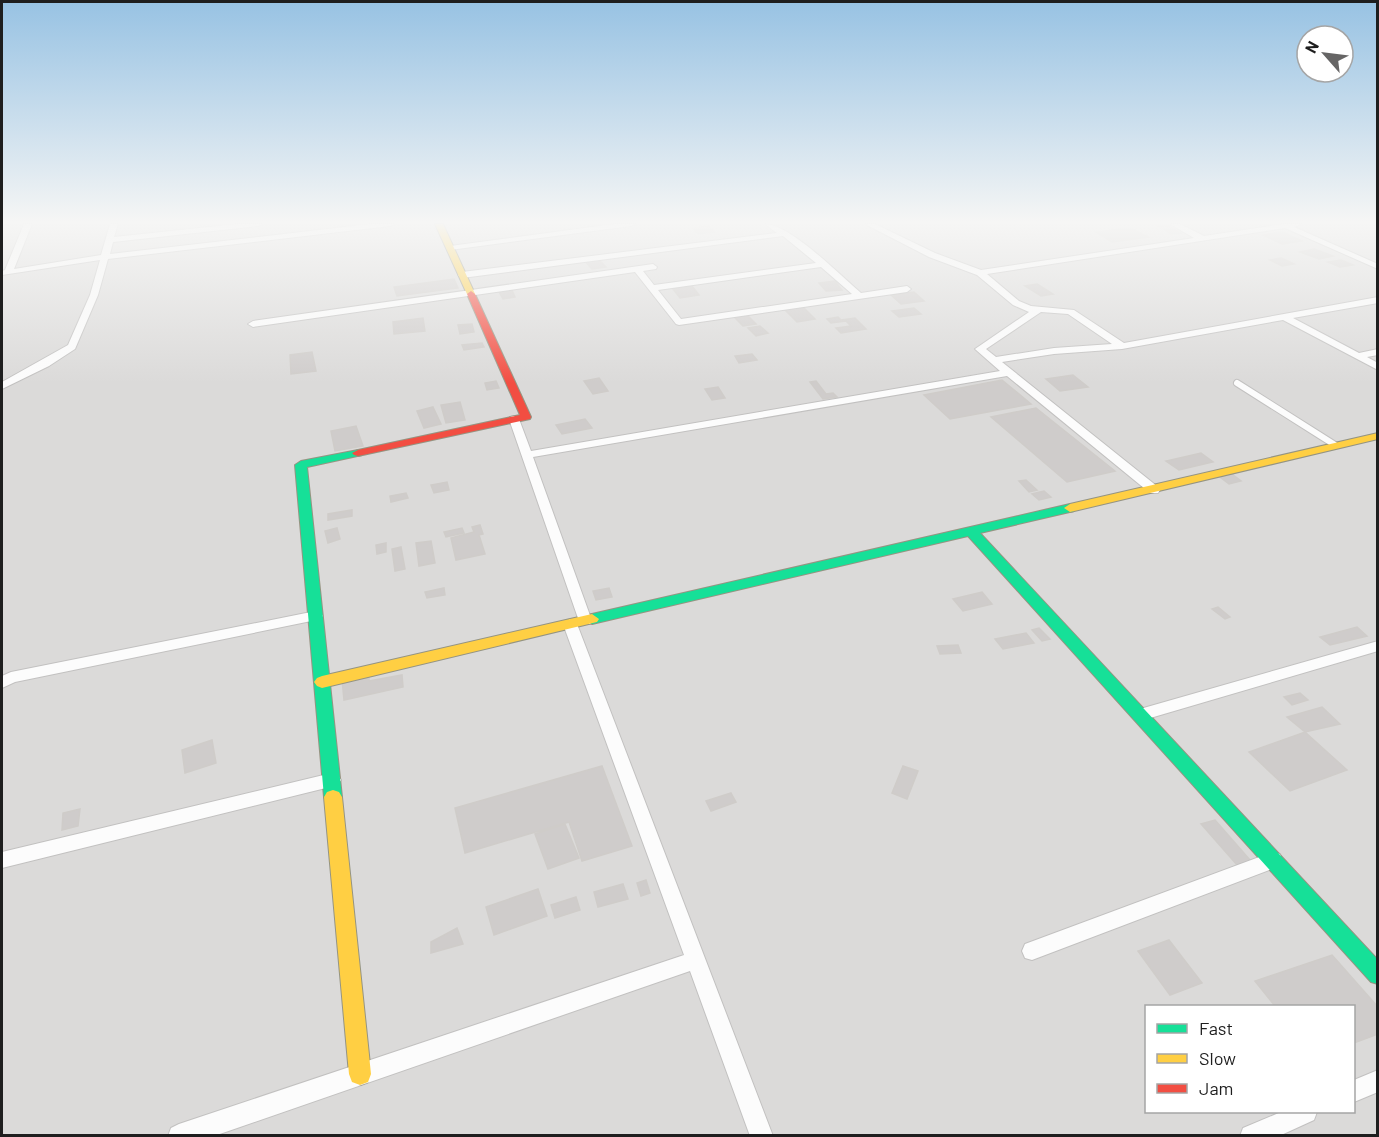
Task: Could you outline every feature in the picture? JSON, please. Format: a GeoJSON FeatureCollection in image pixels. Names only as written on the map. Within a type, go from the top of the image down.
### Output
{"type":"FeatureCollection","features":[{"type":"Feature","properties":{"kind":"street"},"geometry":{"type":"LineString","coordinates":[[2,386],[45,364],[72,346],[99,277]]}},
{"type":"Feature","properties":{"kind":"street"},"geometry":{"type":"LineString","coordinates":[[360,1074],[301,465],[526,417],[463,277]]}},
{"type":"Feature","properties":{"kind":"street"},"geometry":{"type":"LineString","coordinates":[[253,324],[582,277]]}},
{"type":"Feature","properties":{"kind":"street"},"geometry":{"type":"LineString","coordinates":[[649,277],[652,288],[679,322],[907,289]]}},
{"type":"Feature","properties":{"kind":"street"},"geometry":{"type":"LineString","coordinates":[[652,288],[730,277]]}},
{"type":"Feature","properties":{"kind":"street"},"geometry":{"type":"LineString","coordinates":[[838,277],[859,296]]}},
{"type":"Feature","properties":{"kind":"street"},"geometry":{"type":"LineString","coordinates":[[985,277],[1016,303],[1038,310],[1071,312],[1122,346]]}},
{"type":"Feature","properties":{"kind":"street"},"geometry":{"type":"LineString","coordinates":[[994,360],[1054,351],[1122,346],[1377,300]]}},
{"type":"Feature","properties":{"kind":"street"},"geometry":{"type":"LineString","coordinates":[[1038,310],[980,349],[1154,490]]}},
{"type":"Feature","properties":{"kind":"street"},"geometry":{"type":"LineString","coordinates":[[1284,317],[1377,367]]}},
{"type":"Feature","properties":{"kind":"street"},"geometry":{"type":"LineString","coordinates":[[1358,356],[1377,352]]}},
{"type":"Feature","properties":{"kind":"street"},"geometry":{"type":"LineString","coordinates":[[527,455],[1010,372]]}},
{"type":"Feature","properties":{"kind":"street"},"geometry":{"type":"LineString","coordinates":[[514,419],[578,623],[696,960],[762,1136]]}},
{"type":"Feature","properties":{"kind":"street"},"geometry":{"type":"LineString","coordinates":[[322,682],[1154,490],[1377,436]]}},
{"type":"Feature","properties":{"kind":"street"},"geometry":{"type":"LineString","coordinates":[[972,532],[1377,975]]}},
{"type":"Feature","properties":{"kind":"street"},"geometry":{"type":"LineString","coordinates":[[2,683],[11,677],[316,616]]}},
{"type":"Feature","properties":{"kind":"street"},"geometry":{"type":"LineString","coordinates":[[1140,715],[1377,646]]}},
{"type":"Feature","properties":{"kind":"street"},"geometry":{"type":"LineString","coordinates":[[2,860],[332,780]]}},
{"type":"Feature","properties":{"kind":"street"},"geometry":{"type":"LineString","coordinates":[[1032,951],[1273,860]]}},
{"type":"Feature","properties":{"kind":"street"},"geometry":{"type":"LineString","coordinates":[[179,1136],[696,960]]}},
{"type":"Feature","properties":{"kind":"street"},"geometry":{"type":"LineString","coordinates":[[1355,1090],[1377,1081]]}},
{"type":"Feature","properties":{"kind":"street"},"geometry":{"type":"LineString","coordinates":[[1258,1134],[1304,1113]]}},
{"type":"Feature","properties":{"kind":"lane"},"geometry":{"type":"LineString","coordinates":[[1237,383],[1335,445]]}},
{"type":"Feature","properties":{"kind":"shaded area"},"geometry":{"type":"Polygon","coordinates":[[[2,277],[1377,277],[1377,1135],[2,1135],[2,277]]]}},
{"type":"Feature","properties":{"kind":"building"},"geometry":{"type":"Polygon","coordinates":[[[454,279],[458,288],[397,296],[394,287],[454,279]]]}},
{"type":"Feature","properties":{"kind":"building"},"geometry":{"type":"Polygon","coordinates":[[[835,281],[842,290],[826,291],[819,283],[835,281]]]}},
{"type":"Feature","properties":{"kind":"building"},"geometry":{"type":"Polygon","coordinates":[[[1037,284],[1053,294],[1041,296],[1025,286],[1037,284]]]}},
{"type":"Feature","properties":{"kind":"building"},"geometry":{"type":"Polygon","coordinates":[[[510,286],[515,297],[503,299],[497,288],[510,286]]]}},
{"type":"Feature","properties":{"kind":"building"},"geometry":{"type":"Polygon","coordinates":[[[692,286],[699,295],[680,298],[673,289],[692,286]]]}},
{"type":"Feature","properties":{"kind":"building"},"geometry":{"type":"Polygon","coordinates":[[[914,292],[924,301],[901,304],[891,295],[914,292]]]}},
{"type":"Feature","properties":{"kind":"building"},"geometry":{"type":"Polygon","coordinates":[[[801,305],[815,319],[797,322],[783,308],[801,305]]]}},
{"type":"Feature","properties":{"kind":"building"},"geometry":{"type":"Polygon","coordinates":[[[914,308],[921,314],[899,317],[892,311],[914,308]]]}},
{"type":"Feature","properties":{"kind":"building"},"geometry":{"type":"Polygon","coordinates":[[[743,311],[756,324],[743,326],[731,314],[743,311]]]}},
{"type":"Feature","properties":{"kind":"building"},"geometry":{"type":"Polygon","coordinates":[[[838,317],[841,320],[855,318],[866,329],[841,333],[836,328],[851,326],[846,321],[831,323],[827,319],[838,317]]]}},
{"type":"Feature","properties":{"kind":"building"},"geometry":{"type":"Polygon","coordinates":[[[423,318],[425,331],[394,334],[393,322],[423,318]]]}},
{"type":"Feature","properties":{"kind":"building"},"geometry":{"type":"Polygon","coordinates":[[[472,324],[474,332],[460,334],[458,325],[472,324]]]}},
{"type":"Feature","properties":{"kind":"building"},"geometry":{"type":"Polygon","coordinates":[[[760,326],[768,333],[756,336],[748,328],[760,326]]]}},
{"type":"Feature","properties":{"kind":"building"},"geometry":{"type":"Polygon","coordinates":[[[482,343],[484,347],[464,350],[462,345],[482,343]]]}},
{"type":"Feature","properties":{"kind":"building"},"geometry":{"type":"Polygon","coordinates":[[[312,352],[316,371],[291,374],[290,355],[312,352]]]}},
{"type":"Feature","properties":{"kind":"building"},"geometry":{"type":"Polygon","coordinates":[[[752,354],[757,360],[739,363],[735,356],[752,354]]]}},
{"type":"Feature","properties":{"kind":"building"},"geometry":{"type":"Polygon","coordinates":[[[1073,375],[1088,387],[1060,391],[1046,379],[1073,375]]]}},
{"type":"Feature","properties":{"kind":"building"},"geometry":{"type":"Polygon","coordinates":[[[599,378],[608,391],[593,394],[584,381],[599,378]]]}},
{"type":"Feature","properties":{"kind":"building"},"geometry":{"type":"Polygon","coordinates":[[[1002,380],[1031,404],[950,419],[924,395],[1002,380]]]}},
{"type":"Feature","properties":{"kind":"building"},"geometry":{"type":"Polygon","coordinates":[[[496,381],[499,388],[487,390],[485,383],[496,381]]]}},
{"type":"Feature","properties":{"kind":"building"},"geometry":{"type":"Polygon","coordinates":[[[816,381],[826,394],[833,393],[837,397],[823,399],[810,382],[816,381]]]}},
{"type":"Feature","properties":{"kind":"building"},"geometry":{"type":"Polygon","coordinates":[[[718,387],[725,398],[712,400],[705,389],[718,387]]]}},
{"type":"Feature","properties":{"kind":"building"},"geometry":{"type":"Polygon","coordinates":[[[460,402],[465,420],[446,423],[441,405],[460,402]]]}},
{"type":"Feature","properties":{"kind":"building"},"geometry":{"type":"Polygon","coordinates":[[[433,407],[441,424],[424,428],[417,411],[433,407]]]}},
{"type":"Feature","properties":{"kind":"building"},"geometry":{"type":"Polygon","coordinates":[[[1036,408],[1115,471],[1067,482],[991,417],[1036,408]]]}},
{"type":"Feature","properties":{"kind":"building"},"geometry":{"type":"Polygon","coordinates":[[[585,419],[592,428],[562,434],[556,425],[585,419]]]}},
{"type":"Feature","properties":{"kind":"building"},"geometry":{"type":"Polygon","coordinates":[[[356,426],[363,446],[335,451],[331,431],[356,426]]]}},
{"type":"Feature","properties":{"kind":"building"},"geometry":{"type":"Polygon","coordinates":[[[1201,453],[1213,462],[1179,470],[1166,461],[1201,453]]]}},
{"type":"Feature","properties":{"kind":"building"},"geometry":{"type":"Polygon","coordinates":[[[1232,474],[1241,481],[1229,484],[1220,477],[1232,474]]]}},
{"type":"Feature","properties":{"kind":"building"},"geometry":{"type":"Polygon","coordinates":[[[1026,480],[1037,490],[1029,492],[1019,481],[1026,480]]]}},
{"type":"Feature","properties":{"kind":"building"},"geometry":{"type":"Polygon","coordinates":[[[447,482],[449,490],[434,493],[431,485],[447,482]]]}},
{"type":"Feature","properties":{"kind":"building"},"geometry":{"type":"Polygon","coordinates":[[[1044,491],[1051,497],[1039,500],[1032,494],[1044,491]]]}},
{"type":"Feature","properties":{"kind":"building"},"geometry":{"type":"Polygon","coordinates":[[[406,493],[408,498],[391,502],[390,496],[406,493]]]}},
{"type":"Feature","properties":{"kind":"building"},"geometry":{"type":"Polygon","coordinates":[[[352,510],[352,516],[328,520],[328,514],[352,510]]]}},
{"type":"Feature","properties":{"kind":"building"},"geometry":{"type":"Polygon","coordinates":[[[480,525],[483,534],[479,535],[485,554],[456,560],[451,538],[474,532],[472,527],[480,525]]]}},
{"type":"Feature","properties":{"kind":"building"},"geometry":{"type":"Polygon","coordinates":[[[337,528],[340,539],[328,543],[325,531],[337,528]]]}},
{"type":"Feature","properties":{"kind":"building"},"geometry":{"type":"Polygon","coordinates":[[[462,528],[464,533],[446,537],[444,532],[462,528]]]}},
{"type":"Feature","properties":{"kind":"building"},"geometry":{"type":"Polygon","coordinates":[[[431,541],[435,563],[419,566],[416,543],[431,541]]]}},
{"type":"Feature","properties":{"kind":"building"},"geometry":{"type":"Polygon","coordinates":[[[386,543],[386,552],[377,554],[376,545],[386,543]]]}},
{"type":"Feature","properties":{"kind":"building"},"geometry":{"type":"Polygon","coordinates":[[[401,547],[405,569],[395,571],[392,549],[401,547]]]}},
{"type":"Feature","properties":{"kind":"building"},"geometry":{"type":"Polygon","coordinates":[[[444,588],[445,595],[427,598],[425,592],[444,588]]]}},
{"type":"Feature","properties":{"kind":"building"},"geometry":{"type":"Polygon","coordinates":[[[609,588],[612,597],[596,600],[593,591],[609,588]]]}},
{"type":"Feature","properties":{"kind":"building"},"geometry":{"type":"Polygon","coordinates":[[[982,592],[992,604],[963,611],[953,599],[982,592]]]}},
{"type":"Feature","properties":{"kind":"building"},"geometry":{"type":"Polygon","coordinates":[[[1218,607],[1230,617],[1225,619],[1212,609],[1218,607]]]}},
{"type":"Feature","properties":{"kind":"building"},"geometry":{"type":"Polygon","coordinates":[[[1357,627],[1367,636],[1330,645],[1320,637],[1357,627]]]}},
{"type":"Feature","properties":{"kind":"building"},"geometry":{"type":"Polygon","coordinates":[[[1039,628],[1050,639],[1042,641],[1032,630],[1039,628]]]}},
{"type":"Feature","properties":{"kind":"building"},"geometry":{"type":"Polygon","coordinates":[[[1026,633],[1034,643],[1003,649],[995,639],[1026,633]]]}},
{"type":"Feature","properties":{"kind":"building"},"geometry":{"type":"Polygon","coordinates":[[[958,645],[961,653],[940,654],[937,646],[958,645]]]}},
{"type":"Feature","properties":{"kind":"building"},"geometry":{"type":"Polygon","coordinates":[[[369,674],[369,681],[402,675],[403,687],[344,700],[342,679],[369,674]]]}},
{"type":"Feature","properties":{"kind":"building"},"geometry":{"type":"Polygon","coordinates":[[[1300,693],[1308,700],[1292,705],[1284,697],[1300,693]]]}},
{"type":"Feature","properties":{"kind":"building"},"geometry":{"type":"Polygon","coordinates":[[[1322,707],[1340,724],[1305,732],[1287,717],[1322,707]]]}},
{"type":"Feature","properties":{"kind":"building"},"geometry":{"type":"Polygon","coordinates":[[[1305,732],[1347,770],[1290,791],[1249,752],[1305,732]]]}},
{"type":"Feature","properties":{"kind":"building"},"geometry":{"type":"Polygon","coordinates":[[[212,740],[216,763],[185,773],[182,750],[212,740]]]}},
{"type":"Feature","properties":{"kind":"building"},"geometry":{"type":"Polygon","coordinates":[[[602,766],[632,846],[582,861],[569,822],[465,853],[455,808],[602,766]]]}},
{"type":"Feature","properties":{"kind":"building"},"geometry":{"type":"Polygon","coordinates":[[[903,766],[918,771],[907,799],[892,793],[903,766]]]}},
{"type":"Feature","properties":{"kind":"building"},"geometry":{"type":"Polygon","coordinates":[[[731,793],[736,802],[711,811],[706,801],[731,793]]]}},
{"type":"Feature","properties":{"kind":"building"},"geometry":{"type":"Polygon","coordinates":[[[80,809],[78,826],[62,830],[63,813],[80,809]]]}},
{"type":"Feature","properties":{"kind":"building"},"geometry":{"type":"Polygon","coordinates":[[[1215,820],[1251,861],[1237,865],[1201,824],[1215,820]]]}},
{"type":"Feature","properties":{"kind":"building"},"geometry":{"type":"Polygon","coordinates":[[[565,824],[579,858],[548,869],[535,834],[565,824]]]}},
{"type":"Feature","properties":{"kind":"building"},"geometry":{"type":"Polygon","coordinates":[[[646,880],[650,893],[641,896],[637,883],[646,880]]]}},
{"type":"Feature","properties":{"kind":"building"},"geometry":{"type":"Polygon","coordinates":[[[623,884],[628,899],[598,907],[594,892],[623,884]]]}},
{"type":"Feature","properties":{"kind":"building"},"geometry":{"type":"Polygon","coordinates":[[[538,889],[547,916],[494,935],[486,907],[538,889]]]}},
{"type":"Feature","properties":{"kind":"building"},"geometry":{"type":"Polygon","coordinates":[[[576,897],[580,910],[555,918],[551,905],[576,897]]]}},
{"type":"Feature","properties":{"kind":"building"},"geometry":{"type":"Polygon","coordinates":[[[457,928],[463,944],[431,953],[431,942],[457,928]]]}},
{"type":"Feature","properties":{"kind":"building"},"geometry":{"type":"Polygon","coordinates":[[[1169,940],[1202,983],[1170,995],[1138,951],[1169,940]]]}},
{"type":"Feature","properties":{"kind":"building"},"geometry":{"type":"Polygon","coordinates":[[[1332,955],[1378,1007],[1378,1034],[1355,1043],[1355,1005],[1274,1005],[1255,981],[1332,955]]]}},
{"type":"Feature","properties":{"kind":"traffic: fast"},"geometry":{"type":"LineString","coordinates":[[333,797],[301,465],[358,453]]}},
{"type":"Feature","properties":{"kind":"traffic: fast"},"geometry":{"type":"LineString","coordinates":[[592,619],[1070,508]]}},
{"type":"Feature","properties":{"kind":"traffic: fast"},"geometry":{"type":"LineString","coordinates":[[972,532],[1378,975]]}},
{"type":"Feature","properties":{"kind":"traffic: slow"},"geometry":{"type":"LineString","coordinates":[[463,277],[471,294]]}},
{"type":"Feature","properties":{"kind":"traffic: slow"},"geometry":{"type":"LineString","coordinates":[[1070,508],[1378,436]]}},
{"type":"Feature","properties":{"kind":"traffic: slow"},"geometry":{"type":"LineString","coordinates":[[322,682],[592,619]]}},
{"type":"Feature","properties":{"kind":"traffic: slow"},"geometry":{"type":"LineString","coordinates":[[333,797],[360,1074]]}},
{"type":"Feature","properties":{"kind":"traffic: jam"},"geometry":{"type":"LineString","coordinates":[[358,453],[526,417],[471,294]]}}]}
